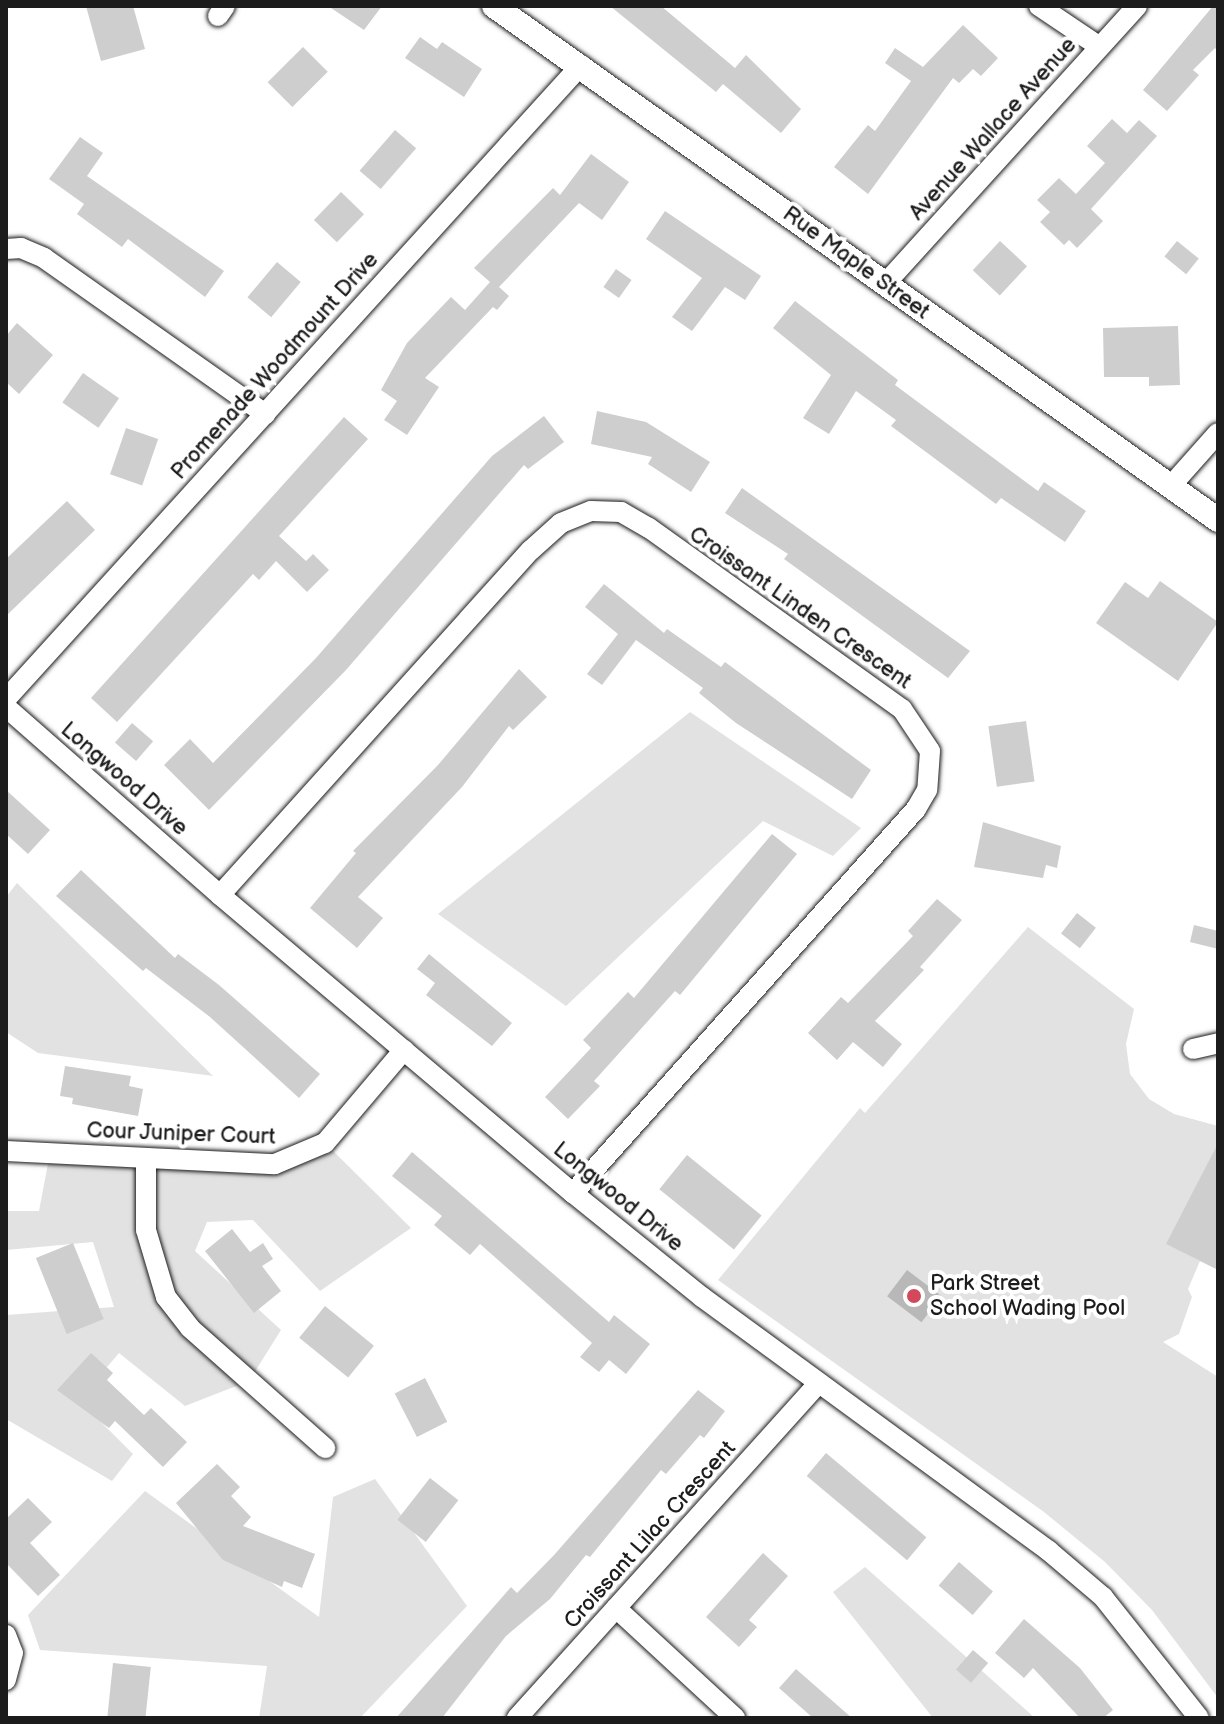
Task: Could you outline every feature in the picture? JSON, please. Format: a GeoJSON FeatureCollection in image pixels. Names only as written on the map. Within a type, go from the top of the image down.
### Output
{"type":"FeatureCollection","features":[{"type":"Feature","properties":{"kind":"street","name":"Rue Maple Street"},"geometry":{"type":"LineString","coordinates":[[494,6],[1218,520]]}},
{"type":"Feature","properties":{"kind":"street"},"geometry":{"type":"LineString","coordinates":[[1039,6],[1100,47]]}},
{"type":"Feature","properties":{"kind":"street","name":"Avenue Wallace Avenue"},"geometry":{"type":"LineString","coordinates":[[885,284],[1137,6]]}},
{"type":"Feature","properties":{"kind":"street","name":"Promenade Woodmount Drive"},"geometry":{"type":"LineString","coordinates":[[6,699],[581,65]]}},
{"type":"Feature","properties":{"kind":"street"},"geometry":{"type":"LineString","coordinates":[[6,249],[21,248],[44,258],[265,414]]}},
{"type":"Feature","properties":{"kind":"street"},"geometry":{"type":"LineString","coordinates":[[1170,487],[1218,433]]}},
{"type":"Feature","properties":{"kind":"street","name":"Croissant Linden Crescent"},"geometry":{"type":"LineString","coordinates":[[220,895],[531,550],[561,523],[591,511],[621,512],[649,528],[902,709],[930,751],[927,790],[916,809],[573,1193]]}},
{"type":"Feature","properties":{"kind":"street","name":"Longwood Drive"},"geometry":{"type":"LineString","coordinates":[[6,707],[220,895],[573,1193],[819,1383],[1049,1551],[1103,1597],[1199,1718]]}},
{"type":"Feature","properties":{"kind":"street"},"geometry":{"type":"LineString","coordinates":[[1193,1049],[1218,1043]]}},
{"type":"Feature","properties":{"kind":"street","name":"Cour Juniper Court"},"geometry":{"type":"LineString","coordinates":[[6,1151],[275,1164],[302,1156],[344,1124],[404,1050]]}},
{"type":"Feature","properties":{"kind":"street"},"geometry":{"type":"LineString","coordinates":[[146,1158],[146,1230],[166,1297],[190,1328],[325,1448]]}},
{"type":"Feature","properties":{"kind":"street","name":"Croissant Lilac Crescent"},"geometry":{"type":"LineString","coordinates":[[517,1718],[819,1383]]}},
{"type":"Feature","properties":{"kind":"street"},"geometry":{"type":"LineString","coordinates":[[616,1608],[735,1718]]}},
{"type":"Feature","properties":{"kind":"street"},"geometry":{"type":"LineString","coordinates":[[6,1635],[13,1653],[6,1680]]}},
{"type":"Feature","properties":{"kind":"shaded area"},"geometry":{"type":"Polygon","coordinates":[[[690,712],[861,828],[833,856],[763,821],[566,1006],[438,914],[690,712]]]}},
{"type":"Feature","properties":{"kind":"shaded area"},"geometry":{"type":"Polygon","coordinates":[[[17,883],[213,1076],[38,1053],[6,1032],[6,897],[17,883]]]}},
{"type":"Feature","properties":{"kind":"shaded area"},"geometry":{"type":"Polygon","coordinates":[[[1028,927],[1134,1009],[1126,1044],[1130,1074],[1149,1099],[1174,1114],[1218,1126],[1218,1143],[1167,1244],[1200,1261],[1188,1289],[1192,1297],[1179,1334],[1163,1342],[1218,1377],[1218,1698],[1152,1610],[1105,1562],[1044,1512],[718,1280],[860,1108],[865,1113],[1028,927]]]}},
{"type":"Feature","properties":{"kind":"shaded area"},"geometry":{"type":"Polygon","coordinates":[[[325,1143],[411,1228],[320,1291],[253,1220],[207,1222],[195,1251],[281,1330],[249,1381],[185,1406],[119,1353],[79,1400],[133,1454],[112,1481],[6,1419],[6,1315],[114,1307],[93,1242],[6,1250],[6,1211],[39,1211],[50,1153],[275,1164],[325,1143]]]}},
{"type":"Feature","properties":{"kind":"shaded area","name":"Park Street School Wading Pool"},"geometry":{"type":"Polygon","coordinates":[[[907,1270],[941,1296],[921,1322],[887,1296],[907,1270]]]}},
{"type":"Feature","properties":{"kind":"shaded area"},"geometry":{"type":"Polygon","coordinates":[[[375,1479],[467,1606],[360,1718],[259,1718],[267,1666],[40,1650],[28,1615],[145,1491],[319,1617],[333,1497],[375,1479]]]}},
{"type":"Feature","properties":{"kind":"shaded area"},"geometry":{"type":"Polygon","coordinates":[[[865,1567],[1035,1718],[933,1718],[833,1592],[865,1567]]]}},
{"type":"Feature","properties":{"kind":"building"},"geometry":{"type":"Polygon","coordinates":[[[86,6],[133,6],[145,49],[101,61],[86,6]]]}},
{"type":"Feature","properties":{"kind":"building"},"geometry":{"type":"Polygon","coordinates":[[[328,6],[382,6],[364,30],[328,6]]]}},
{"type":"Feature","properties":{"kind":"building"},"geometry":{"type":"Polygon","coordinates":[[[610,6],[661,6],[735,68],[746,55],[801,109],[781,133],[723,84],[716,92],[610,6]]]}},
{"type":"Feature","properties":{"kind":"building"},"geometry":{"type":"Polygon","coordinates":[[[1213,6],[1218,6],[1218,52],[1215,48],[1193,70],[1199,75],[1167,111],[1143,90],[1213,6]]]}},
{"type":"Feature","properties":{"kind":"building"},"geometry":{"type":"Polygon","coordinates":[[[963,25],[998,58],[981,76],[973,69],[959,83],[953,78],[868,194],[834,167],[868,125],[875,131],[911,81],[885,63],[895,48],[923,67],[963,25]]]}},
{"type":"Feature","properties":{"kind":"building"},"geometry":{"type":"Polygon","coordinates":[[[420,37],[437,49],[442,42],[482,69],[464,97],[405,58],[420,37]]]}},
{"type":"Feature","properties":{"kind":"building"},"geometry":{"type":"Polygon","coordinates":[[[303,47],[328,72],[292,107],[268,82],[303,47]]]}},
{"type":"Feature","properties":{"kind":"building"},"geometry":{"type":"Polygon","coordinates":[[[1112,119],[1127,133],[1139,120],[1157,136],[1091,209],[1103,221],[1077,248],[1069,240],[1064,245],[1040,222],[1050,212],[1037,200],[1059,178],[1076,194],[1105,163],[1087,146],[1112,119]]]}},
{"type":"Feature","properties":{"kind":"building"},"geometry":{"type":"Polygon","coordinates":[[[395,130],[416,148],[381,189],[360,171],[395,130]]]}},
{"type":"Feature","properties":{"kind":"building"},"geometry":{"type":"Polygon","coordinates":[[[80,137],[103,153],[87,176],[224,271],[205,297],[128,239],[122,247],[77,214],[84,204],[49,179],[80,137]]]}},
{"type":"Feature","properties":{"kind":"building"},"geometry":{"type":"Polygon","coordinates":[[[591,154],[629,182],[602,220],[579,203],[499,287],[509,296],[497,310],[493,307],[425,378],[439,387],[407,435],[384,420],[397,401],[381,390],[407,343],[451,297],[465,310],[490,282],[474,268],[553,188],[560,195],[591,154]]]}},
{"type":"Feature","properties":{"kind":"building"},"geometry":{"type":"Polygon","coordinates":[[[341,192],[364,214],[337,242],[314,220],[341,192]]]}},
{"type":"Feature","properties":{"kind":"building"},"geometry":{"type":"Polygon","coordinates":[[[665,211],[761,276],[745,300],[725,287],[692,331],[672,317],[702,278],[646,239],[665,211]]]}},
{"type":"Feature","properties":{"kind":"building"},"geometry":{"type":"Polygon","coordinates":[[[1000,241],[1027,266],[1000,295],[973,270],[1000,241]]]}},
{"type":"Feature","properties":{"kind":"building"},"geometry":{"type":"Polygon","coordinates":[[[1177,241],[1199,259],[1186,274],[1164,257],[1177,241]]]}},
{"type":"Feature","properties":{"kind":"building"},"geometry":{"type":"Polygon","coordinates":[[[277,262],[301,282],[271,317],[247,297],[277,262]]]}},
{"type":"Feature","properties":{"kind":"building"},"geometry":{"type":"Polygon","coordinates":[[[616,269],[632,280],[619,298],[603,287],[616,269]]]}},
{"type":"Feature","properties":{"kind":"building"},"geometry":{"type":"Polygon","coordinates":[[[795,301],[898,380],[895,385],[1038,491],[1044,482],[1086,511],[1065,542],[1001,498],[996,504],[891,426],[896,420],[856,391],[829,434],[803,418],[831,375],[773,328],[795,301]]]}},
{"type":"Feature","properties":{"kind":"building"},"geometry":{"type":"Polygon","coordinates":[[[17,323],[53,355],[19,394],[6,382],[6,336],[17,323]]]}},
{"type":"Feature","properties":{"kind":"building"},"geometry":{"type":"Polygon","coordinates":[[[1178,326],[1180,385],[1149,386],[1149,377],[1104,377],[1103,328],[1178,326]]]}},
{"type":"Feature","properties":{"kind":"building"},"geometry":{"type":"Polygon","coordinates":[[[83,373],[119,398],[98,428],[62,402],[83,373]]]}},
{"type":"Feature","properties":{"kind":"building"},"geometry":{"type":"Polygon","coordinates":[[[597,411],[646,422],[710,462],[691,492],[648,464],[652,457],[591,444],[597,411]]]}},
{"type":"Feature","properties":{"kind":"building"},"geometry":{"type":"Polygon","coordinates":[[[544,416],[564,442],[528,469],[524,465],[346,670],[209,810],[164,765],[190,739],[213,763],[316,658],[492,456],[544,416]]]}},
{"type":"Feature","properties":{"kind":"building"},"geometry":{"type":"Polygon","coordinates":[[[344,417],[368,439],[279,536],[306,561],[313,554],[329,570],[307,592],[276,561],[259,580],[253,574],[117,722],[91,698],[344,417]]]}},
{"type":"Feature","properties":{"kind":"building"},"geometry":{"type":"Polygon","coordinates":[[[126,428],[158,439],[142,485],[110,474],[126,428]]]}},
{"type":"Feature","properties":{"kind":"building"},"geometry":{"type":"Polygon","coordinates":[[[742,488],[970,651],[948,678],[784,559],[788,554],[725,513],[742,488]]]}},
{"type":"Feature","properties":{"kind":"building"},"geometry":{"type":"Polygon","coordinates":[[[67,501],[95,530],[6,616],[6,559],[67,501]]]}},
{"type":"Feature","properties":{"kind":"building"},"geometry":{"type":"Polygon","coordinates":[[[1160,581],[1218,622],[1178,681],[1096,623],[1125,582],[1148,598],[1160,581]]]}},
{"type":"Feature","properties":{"kind":"building"},"geometry":{"type":"Polygon","coordinates":[[[604,584],[664,633],[667,629],[721,667],[725,662],[871,770],[852,799],[736,723],[699,693],[703,688],[636,640],[602,685],[587,674],[618,634],[585,607],[604,584]]]}},
{"type":"Feature","properties":{"kind":"building"},"geometry":{"type":"Polygon","coordinates":[[[519,669],[547,697],[513,730],[509,726],[462,787],[358,897],[383,918],[357,948],[310,908],[356,853],[353,851],[438,765],[519,669]]]}},
{"type":"Feature","properties":{"kind":"building"},"geometry":{"type":"Polygon","coordinates":[[[1026,721],[1034,781],[997,787],[988,726],[1026,721]]]}},
{"type":"Feature","properties":{"kind":"building"},"geometry":{"type":"Polygon","coordinates":[[[132,723],[153,741],[136,761],[115,743],[132,723]]]}},
{"type":"Feature","properties":{"kind":"building"},"geometry":{"type":"Polygon","coordinates":[[[6,790],[50,830],[28,854],[6,834],[6,790]]]}},
{"type":"Feature","properties":{"kind":"building"},"geometry":{"type":"Polygon","coordinates":[[[983,822],[1061,846],[1057,868],[1046,865],[1043,878],[974,867],[983,822]]]}},
{"type":"Feature","properties":{"kind":"building"},"geometry":{"type":"Polygon","coordinates":[[[772,834],[797,854],[680,995],[675,991],[594,1081],[600,1086],[568,1119],[545,1097],[591,1048],[583,1040],[628,992],[634,998],[772,834]]]}},
{"type":"Feature","properties":{"kind":"building"},"geometry":{"type":"Polygon","coordinates":[[[81,870],[175,958],[178,954],[219,985],[320,1074],[299,1098],[210,1017],[146,968],[143,971],[56,896],[81,870]]]}},
{"type":"Feature","properties":{"kind":"building"},"geometry":{"type":"Polygon","coordinates":[[[937,899],[962,920],[920,967],[924,970],[875,1021],[902,1044],[883,1067],[853,1042],[837,1060],[808,1033],[841,997],[848,1003],[913,936],[908,931],[937,899]]]}},
{"type":"Feature","properties":{"kind":"building"},"geometry":{"type":"Polygon","coordinates":[[[1077,913],[1096,928],[1080,948],[1061,933],[1077,913]]]}},
{"type":"Feature","properties":{"kind":"building"},"geometry":{"type":"Polygon","coordinates":[[[1194,925],[1218,931],[1218,949],[1190,942],[1194,925]]]}},
{"type":"Feature","properties":{"kind":"building"},"geometry":{"type":"Polygon","coordinates":[[[429,954],[512,1023],[492,1046],[426,995],[435,983],[417,969],[429,954]]]}},
{"type":"Feature","properties":{"kind":"building"},"geometry":{"type":"Polygon","coordinates":[[[65,1066],[131,1076],[129,1086],[143,1089],[138,1116],[72,1104],[73,1098],[60,1096],[65,1066]]]}},
{"type":"Feature","properties":{"kind":"building"},"geometry":{"type":"Polygon","coordinates":[[[1218,1143],[1218,1270],[1166,1244],[1218,1143]]]}},
{"type":"Feature","properties":{"kind":"building"},"geometry":{"type":"Polygon","coordinates":[[[412,1152],[609,1322],[614,1315],[650,1344],[626,1374],[609,1360],[599,1372],[580,1357],[592,1343],[480,1244],[470,1255],[434,1225],[442,1216],[392,1176],[412,1152]]]}},
{"type":"Feature","properties":{"kind":"building"},"geometry":{"type":"Polygon","coordinates":[[[687,1155],[762,1215],[734,1250],[659,1189],[687,1155]]]}},
{"type":"Feature","properties":{"kind":"building"},"geometry":{"type":"Polygon","coordinates":[[[232,1229],[250,1252],[263,1243],[273,1259],[262,1266],[281,1291],[254,1313],[205,1251],[232,1229]]]}},
{"type":"Feature","properties":{"kind":"building"},"geometry":{"type":"Polygon","coordinates":[[[73,1243],[104,1319],[67,1334],[36,1258],[73,1243]]]}},
{"type":"Feature","properties":{"kind":"building"},"geometry":{"type":"Polygon","coordinates":[[[325,1306],[374,1346],[348,1378],[299,1338],[325,1306]]]}},
{"type":"Feature","properties":{"kind":"building"},"geometry":{"type":"Polygon","coordinates":[[[91,1353],[113,1373],[107,1380],[144,1415],[151,1408],[187,1442],[163,1467],[115,1421],[109,1428],[57,1390],[91,1353]]]}},
{"type":"Feature","properties":{"kind":"building"},"geometry":{"type":"Polygon","coordinates":[[[425,1378],[447,1422],[417,1437],[395,1393],[425,1378]]]}},
{"type":"Feature","properties":{"kind":"building"},"geometry":{"type":"Polygon","coordinates":[[[698,1390],[725,1411],[704,1438],[700,1435],[666,1474],[661,1470],[590,1557],[586,1555],[550,1599],[506,1636],[442,1718],[396,1718],[511,1587],[517,1593],[555,1554],[698,1390]]]}},
{"type":"Feature","properties":{"kind":"building"},"geometry":{"type":"Polygon","coordinates":[[[826,1453],[926,1537],[907,1560],[807,1476],[826,1453]]]}},
{"type":"Feature","properties":{"kind":"building"},"geometry":{"type":"Polygon","coordinates":[[[217,1464],[240,1487],[231,1496],[251,1517],[243,1526],[315,1554],[302,1588],[284,1581],[282,1587],[223,1560],[176,1503],[217,1464]]]}},
{"type":"Feature","properties":{"kind":"building"},"geometry":{"type":"Polygon","coordinates":[[[430,1478],[458,1500],[426,1542],[397,1520],[430,1478]]]}},
{"type":"Feature","properties":{"kind":"building"},"geometry":{"type":"Polygon","coordinates":[[[28,1498],[52,1522],[30,1543],[60,1575],[38,1596],[6,1563],[6,1519],[28,1498]]]}},
{"type":"Feature","properties":{"kind":"building"},"geometry":{"type":"Polygon","coordinates":[[[763,1553],[788,1576],[749,1620],[757,1627],[739,1647],[706,1617],[763,1553]]]}},
{"type":"Feature","properties":{"kind":"building"},"geometry":{"type":"Polygon","coordinates":[[[959,1562],[993,1592],[973,1615],[939,1585],[959,1562]]]}},
{"type":"Feature","properties":{"kind":"building"},"geometry":{"type":"Polygon","coordinates":[[[1024,1619],[1080,1668],[1113,1710],[1103,1718],[1080,1718],[1033,1668],[1024,1678],[995,1653],[1024,1619]]]}},
{"type":"Feature","properties":{"kind":"building"},"geometry":{"type":"Polygon","coordinates":[[[973,1650],[988,1663],[971,1683],[956,1670],[973,1650]]]}},
{"type":"Feature","properties":{"kind":"building"},"geometry":{"type":"Polygon","coordinates":[[[113,1663],[151,1667],[145,1718],[107,1718],[113,1663]]]}},
{"type":"Feature","properties":{"kind":"building"},"geometry":{"type":"Polygon","coordinates":[[[796,1669],[852,1718],[813,1718],[779,1688],[796,1669]]]}},
{"type":"Feature","properties":{"kind":"place","name":"Park Street School Wading Pool"},"geometry":{"type":"Point","coordinates":[914,1296]}}]}
